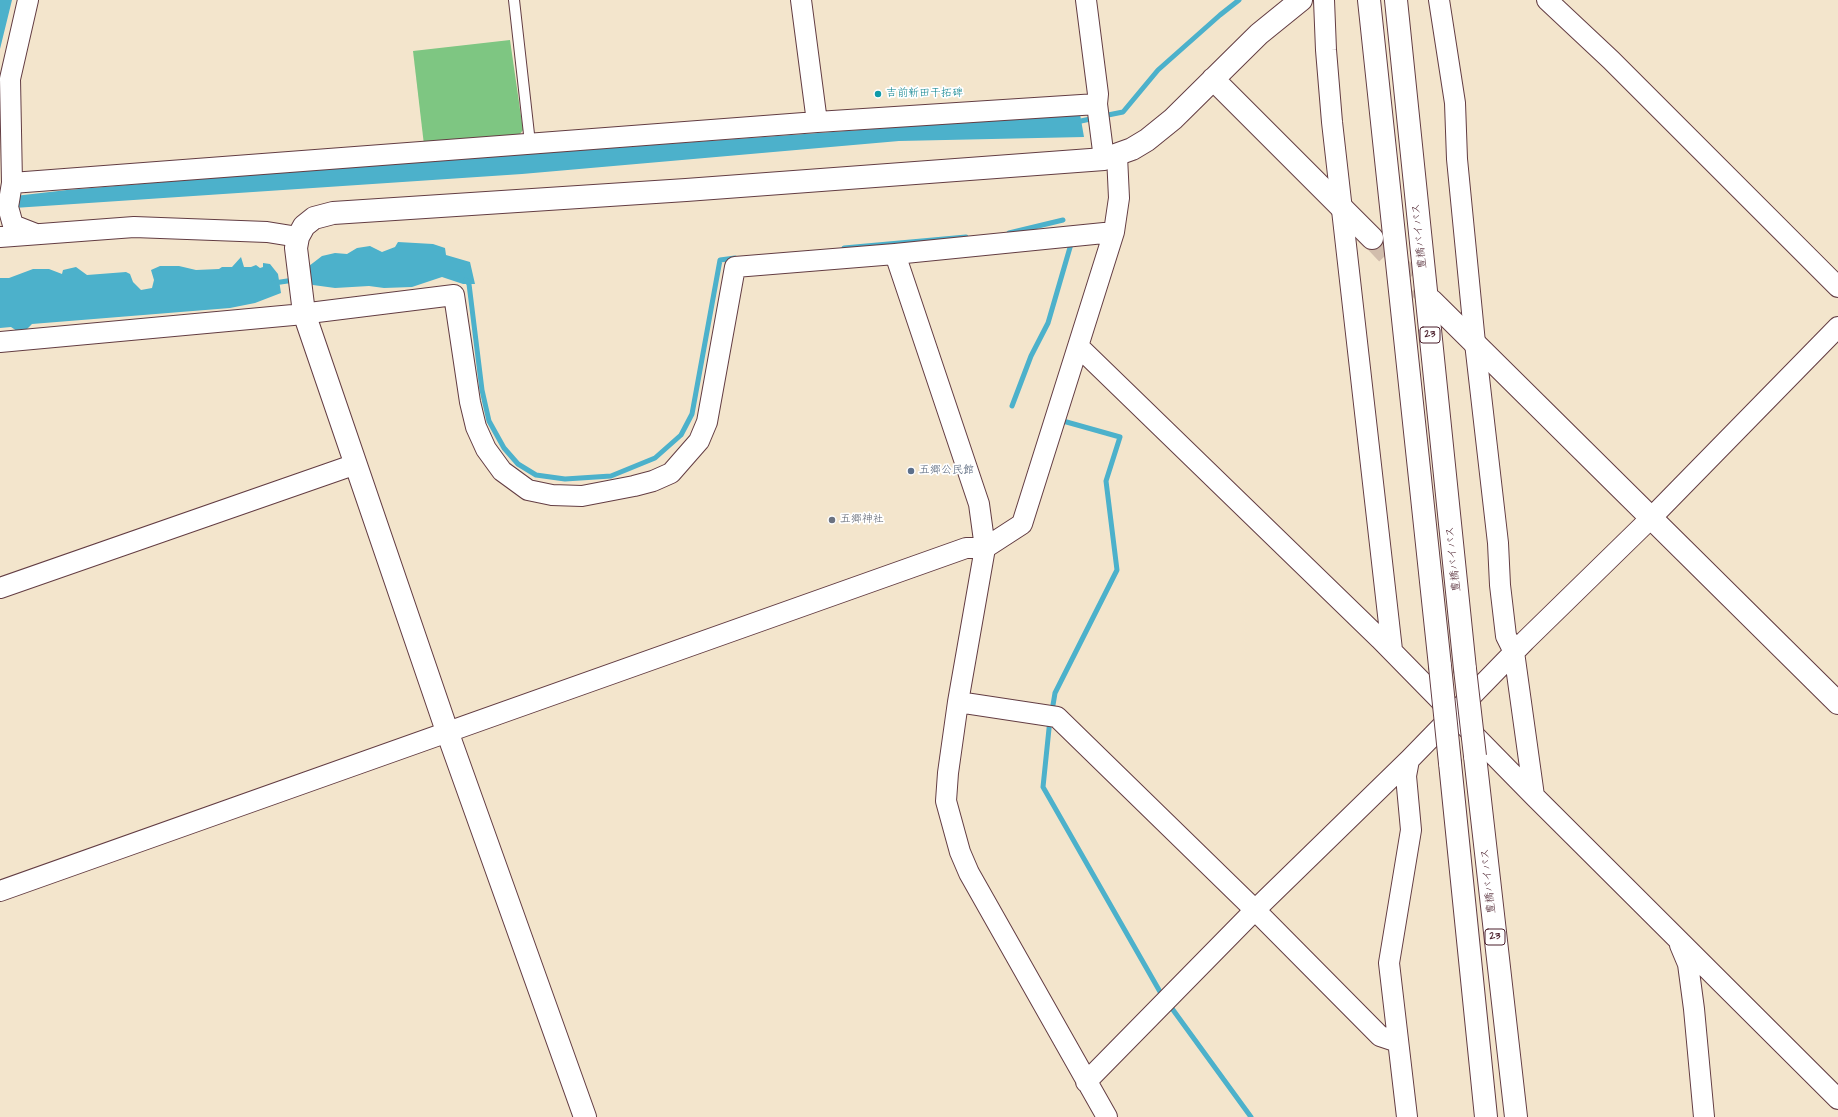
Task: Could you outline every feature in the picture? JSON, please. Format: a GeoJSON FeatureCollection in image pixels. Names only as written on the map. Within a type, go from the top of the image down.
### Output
{"type":"FeatureCollection","features":[{"type":"Feature","properties":{"kind":"main road"},"geometry":{"type":"LineString","coordinates":[[584,1117],[447,731],[304,313],[297,260],[298,237],[304,226],[314,218],[333,213],[686,190],[1111,157],[1132,149],[1153,136],[1173,119],[1259,34],[1301,0]]}},
{"type":"Feature","properties":{"kind":"main road","name":"23"},"geometry":{"type":"LineString","coordinates":[[1369,0],[1440,666],[1486,1117]]}},
{"type":"Feature","properties":{"kind":"main road","name":"豊橋バイパス"},"geometry":{"type":"LineString","coordinates":[[1396,0],[1465,670],[1516,1117]]}},
{"type":"Feature","properties":{"kind":"main road"},"geometry":{"type":"LineString","coordinates":[[1214,79],[1372,238]]}},
{"type":"Feature","properties":{"kind":"main road"},"geometry":{"type":"LineString","coordinates":[[1432,301],[1838,703]]}},
{"type":"Feature","properties":{"kind":"street"},"geometry":{"type":"LineString","coordinates":[[28,0],[5,78],[12,183],[8,207],[13,225],[38,235]]}},
{"type":"Feature","properties":{"kind":"street"},"geometry":{"type":"LineString","coordinates":[[801,0],[817,122]]}},
{"type":"Feature","properties":{"kind":"street"},"geometry":{"type":"LineString","coordinates":[[0,891],[447,731],[966,548],[985,548],[1022,524],[1114,232],[1119,198],[1111,157],[1100,129],[1098,94],[1086,0]]}},
{"type":"Feature","properties":{"kind":"street"},"geometry":{"type":"LineString","coordinates":[[1324,0],[1326,50],[1392,650]]}},
{"type":"Feature","properties":{"kind":"street"},"geometry":{"type":"LineString","coordinates":[[1439,0],[1455,103],[1457,159],[1475,343],[1498,543],[1500,585],[1506,636],[1514,652],[1534,796]]}},
{"type":"Feature","properties":{"kind":"street"},"geometry":{"type":"LineString","coordinates":[[1547,0],[1611,60],[1838,287]]}},
{"type":"Feature","properties":{"kind":"street"},"geometry":{"type":"LineString","coordinates":[[12,183],[817,122],[1098,107]]}},
{"type":"Feature","properties":{"kind":"street"},"geometry":{"type":"LineString","coordinates":[[0,237],[134,227],[267,232],[298,237]]}},
{"type":"Feature","properties":{"kind":"street"},"geometry":{"type":"LineString","coordinates":[[0,342],[304,313],[454,295],[470,402],[476,428],[486,449],[502,471],[528,490],[552,495],[582,496],[634,486],[671,473],[699,441],[707,422],[735,267],[894,254],[1114,232]]}},
{"type":"Feature","properties":{"kind":"street"},"geometry":{"type":"LineString","coordinates":[[894,254],[979,504],[985,548],[958,702],[948,773],[946,801],[960,852],[969,872],[1086,1082],[1099,1115]]}},
{"type":"Feature","properties":{"kind":"street"},"geometry":{"type":"LineString","coordinates":[[1086,1082],[1255,910],[1409,760],[1514,652],[1651,518],[1838,327]]}},
{"type":"Feature","properties":{"kind":"street"},"geometry":{"type":"LineString","coordinates":[[1079,347],[1392,650],[1534,796],[1838,1099]]}},
{"type":"Feature","properties":{"kind":"street"},"geometry":{"type":"LineString","coordinates":[[0,588],[356,464]]}},
{"type":"Feature","properties":{"kind":"street"},"geometry":{"type":"LineString","coordinates":[[958,702],[1051,716],[1255,910],[1380,1036],[1398,1042]]}},
{"type":"Feature","properties":{"kind":"street"},"geometry":{"type":"LineString","coordinates":[[1407,1117],[1389,963],[1411,830],[1406,776],[1409,760]]}},
{"type":"Feature","properties":{"kind":"street"},"geometry":{"type":"LineString","coordinates":[[1679,941],[1688,964],[1694,1009],[1704,1117]]}},
{"type":"Feature","properties":{"kind":"lane"},"geometry":{"type":"LineString","coordinates":[[514,0],[530,143]]}},
{"type":"Feature","properties":{"kind":"green space"},"geometry":{"type":"Polygon","coordinates":[[[510,40],[523,130],[517,138],[424,145],[413,51],[510,40]]]}},
{"type":"Feature","properties":{"kind":"water"},"geometry":{"type":"Polygon","coordinates":[[[0,0],[12,0],[0,49],[0,0]]]}},
{"type":"Feature","properties":{"kind":"water"},"geometry":{"type":"Polygon","coordinates":[[[1080,114],[1084,137],[899,141],[522,174],[14,208],[15,196],[67,190],[308,170],[1080,114]]]}},
{"type":"Feature","properties":{"kind":"water"},"geometry":{"type":"Polygon","coordinates":[[[398,242],[433,244],[445,248],[446,255],[470,262],[475,284],[463,284],[442,277],[412,287],[384,288],[369,286],[335,288],[313,285],[307,282],[309,266],[322,256],[335,253],[347,254],[357,248],[370,246],[382,252],[395,247],[398,242]]]}},
{"type":"Feature","properties":{"kind":"water"},"geometry":{"type":"Polygon","coordinates":[[[241,257],[244,267],[256,265],[260,268],[263,267],[263,263],[270,264],[278,274],[281,293],[255,303],[230,308],[32,324],[27,329],[17,331],[11,327],[0,328],[0,278],[9,278],[33,269],[49,269],[62,274],[63,270],[76,267],[87,275],[126,272],[130,274],[133,282],[141,290],[152,288],[154,280],[151,270],[160,266],[179,266],[196,270],[219,269],[222,267],[232,267],[241,257]]]}},
{"type":"Feature","properties":{"kind":"waterway"},"geometry":{"type":"LineString","coordinates":[[1103,116],[1123,112],[1158,70],[1239,0]]}},
{"type":"Feature","properties":{"kind":"waterway"},"geometry":{"type":"LineString","coordinates":[[1081,121],[1095,118]]}},
{"type":"Feature","properties":{"kind":"waterway"},"geometry":{"type":"LineString","coordinates":[[1009,233],[1063,220]]}},
{"type":"Feature","properties":{"kind":"waterway"},"geometry":{"type":"LineString","coordinates":[[844,248],[966,237]]}},
{"type":"Feature","properties":{"kind":"waterway"},"geometry":{"type":"LineString","coordinates":[[1012,406],[1031,356],[1048,323],[1071,244]]}},
{"type":"Feature","properties":{"kind":"waterway"},"geometry":{"type":"LineString","coordinates":[[466,280],[469,284],[482,390],[489,421],[504,448],[518,464],[536,475],[565,479],[611,476],[655,458],[681,435],[692,414],[720,260],[735,258]]}},
{"type":"Feature","properties":{"kind":"waterway"},"geometry":{"type":"LineString","coordinates":[[274,283],[294,280]]}},
{"type":"Feature","properties":{"kind":"waterway"},"geometry":{"type":"LineString","coordinates":[[1052,711],[1055,693],[1117,570],[1106,481],[1120,437],[1063,421]]}},
{"type":"Feature","properties":{"kind":"waterway"},"geometry":{"type":"LineString","coordinates":[[1050,719],[1043,787],[1163,997]]}},
{"type":"Feature","properties":{"kind":"waterway"},"geometry":{"type":"LineString","coordinates":[[1168,1003],[1251,1117]]}},
{"type":"Feature","properties":{"kind":"tunnel"},"geometry":{"type":"LineString","coordinates":[[1372,238],[1432,301]]}},
{"type":"Feature","properties":{"kind":"place","name":"吉前新田干拓碑"},"geometry":{"type":"Point","coordinates":[878,94]}},
{"type":"Feature","properties":{"kind":"place","name":"五郷公民館"},"geometry":{"type":"Point","coordinates":[911,471]}},
{"type":"Feature","properties":{"kind":"place","name":"五郷神社"},"geometry":{"type":"Point","coordinates":[832,520]}}]}
